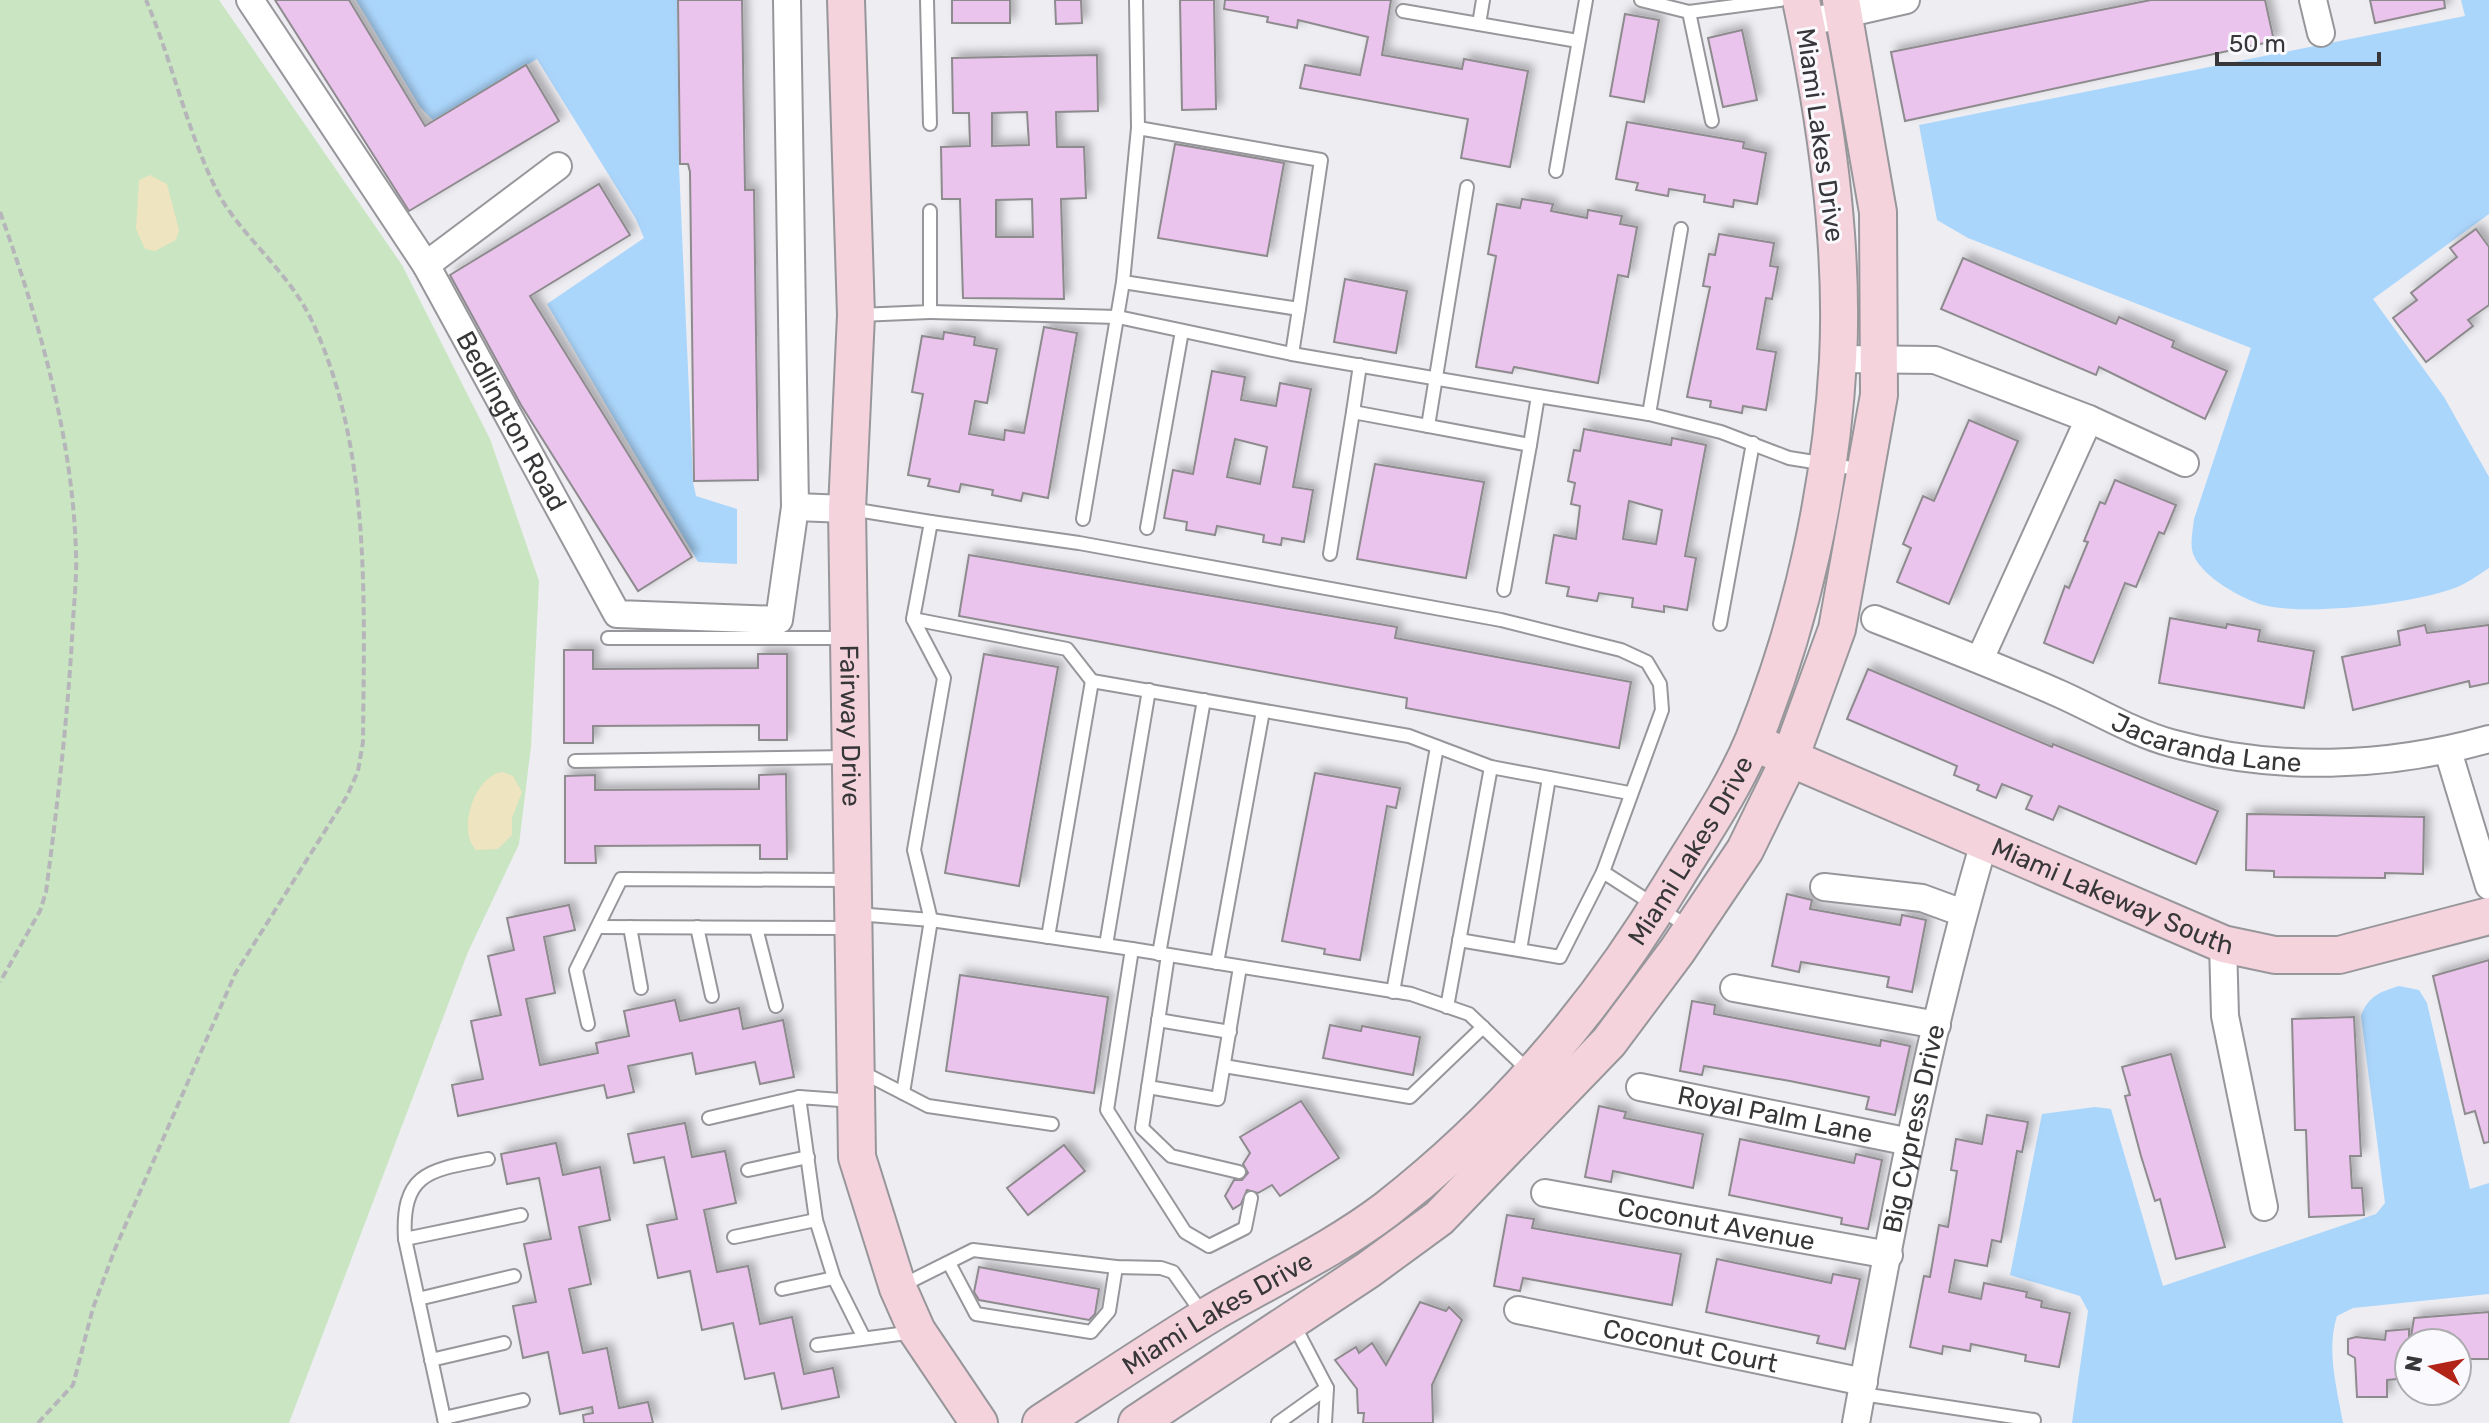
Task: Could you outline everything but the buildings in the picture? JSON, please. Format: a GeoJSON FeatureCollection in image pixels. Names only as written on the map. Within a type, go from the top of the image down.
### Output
{"type":"FeatureCollection","features":[{"type":"Feature","properties":{"kind":"main road","name":"Fairway Drive"},"geometry":{"type":"LineString","coordinates":[[846,0],[856,315],[847,509],[857,1157],[898,1288],[917,1331],[979,1423]]}},
{"type":"Feature","properties":{"kind":"main road","name":"Miami Lakes Drive"},"geometry":{"type":"LineString","coordinates":[[1041,1423],[1205,1318],[1268,1284],[1384,1210],[1491,1117],[1609,1042],[1745,850],[1790,758],[1837,629],[1867,471],[1881,362],[1878,212],[1842,7]]}},
{"type":"Feature","properties":{"kind":"main road","name":"Miami Lakes Drive"},"geometry":{"type":"LineString","coordinates":[[1137,1423],[1292,1321],[1439,1218],[1543,1085],[1643,933],[1731,787],[1753,741],[1795,623],[1826,465],[1838,359],[1835,211],[1795,8]]}},
{"type":"Feature","properties":{"kind":"main road","name":"Miami Lakeway South"},"geometry":{"type":"LineString","coordinates":[[1753,741],[1901,808],[1985,839],[2223,944],[2275,955],[2339,955],[2489,916]]}},
{"type":"Feature","properties":{"kind":"street","name":"Bedlington Road"},"geometry":{"type":"LineString","coordinates":[[250,0],[426,265],[617,614],[779,620],[795,507],[787,0]]}},
{"type":"Feature","properties":{"kind":"street"},"geometry":{"type":"LineString","coordinates":[[1795,8],[1906,0]]}},
{"type":"Feature","properties":{"kind":"street"},"geometry":{"type":"LineString","coordinates":[[2313,0],[2321,33]]}},
{"type":"Feature","properties":{"kind":"street"},"geometry":{"type":"LineString","coordinates":[[426,265],[558,166]]}},
{"type":"Feature","properties":{"kind":"street"},"geometry":{"type":"LineString","coordinates":[[1838,359],[1881,362],[1935,360],[2089,419],[2185,463]]}},
{"type":"Feature","properties":{"kind":"street"},"geometry":{"type":"LineString","coordinates":[[1980,659],[2089,419]]}},
{"type":"Feature","properties":{"kind":"street"},"geometry":{"type":"LineString","coordinates":[[795,507],[847,509]]}},
{"type":"Feature","properties":{"kind":"street","name":"Jacaranda Lane"},"geometry":{"type":"LineString","coordinates":[[1875,619],[1980,659],[2169,743],[2245,758],[2355,764],[2448,751],[2489,739]]}},
{"type":"Feature","properties":{"kind":"street"},"geometry":{"type":"LineString","coordinates":[[2448,751],[2489,886]]}},
{"type":"Feature","properties":{"kind":"street","name":"Big Cypress Drive"},"geometry":{"type":"LineString","coordinates":[[1856,1423],[1910,1142],[1963,913],[1985,839]]}},
{"type":"Feature","properties":{"kind":"street"},"geometry":{"type":"LineString","coordinates":[[1824,887],[1922,898],[1963,913]]}},
{"type":"Feature","properties":{"kind":"street"},"geometry":{"type":"LineString","coordinates":[[2223,944],[2225,1016],[2264,1207]]}},
{"type":"Feature","properties":{"kind":"street"},"geometry":{"type":"LineString","coordinates":[[1734,988],[1937,1025]]}},
{"type":"Feature","properties":{"kind":"street","name":"Royal Palm Lane"},"geometry":{"type":"LineString","coordinates":[[1640,1087],[1910,1142]]}},
{"type":"Feature","properties":{"kind":"street","name":"Coconut Avenue"},"geometry":{"type":"LineString","coordinates":[[1545,1193],[1889,1255]]}},
{"type":"Feature","properties":{"kind":"street","name":"Coconut Court"},"geometry":{"type":"LineString","coordinates":[[1518,1310],[1863,1388]]}},
{"type":"Feature","properties":{"kind":"lane"},"geometry":{"type":"LineString","coordinates":[[927,0],[930,124]]}},
{"type":"Feature","properties":{"kind":"lane"},"geometry":{"type":"LineString","coordinates":[[1083,519],[1123,282],[1138,128],[1136,0]]}},
{"type":"Feature","properties":{"kind":"lane"},"geometry":{"type":"LineString","coordinates":[[1479,24],[1483,0]]}},
{"type":"Feature","properties":{"kind":"lane"},"geometry":{"type":"LineString","coordinates":[[1556,171],[1586,0]]}},
{"type":"Feature","properties":{"kind":"lane"},"geometry":{"type":"LineString","coordinates":[[1641,0],[1689,12],[1710,4],[1795,8]]}},
{"type":"Feature","properties":{"kind":"lane"},"geometry":{"type":"LineString","coordinates":[[1403,11],[1578,41]]}},
{"type":"Feature","properties":{"kind":"lane"},"geometry":{"type":"LineString","coordinates":[[1689,12],[1712,121]]}},
{"type":"Feature","properties":{"kind":"lane"},"geometry":{"type":"LineString","coordinates":[[1138,128],[1321,160],[1292,354]]}},
{"type":"Feature","properties":{"kind":"lane"},"geometry":{"type":"LineString","coordinates":[[1428,426],[1467,187]]}},
{"type":"Feature","properties":{"kind":"lane"},"geometry":{"type":"LineString","coordinates":[[930,211],[930,312]]}},
{"type":"Feature","properties":{"kind":"lane"},"geometry":{"type":"LineString","coordinates":[[1649,414],[1681,229]]}},
{"type":"Feature","properties":{"kind":"lane"},"geometry":{"type":"LineString","coordinates":[[1123,282],[1299,309]]}},
{"type":"Feature","properties":{"kind":"lane"},"geometry":{"type":"LineString","coordinates":[[856,315],[930,312],[1118,317],[1292,354],[1649,414],[1753,443],[1789,458],[1867,471]]}},
{"type":"Feature","properties":{"kind":"lane"},"geometry":{"type":"LineString","coordinates":[[1147,528],[1182,331]]}},
{"type":"Feature","properties":{"kind":"lane"},"geometry":{"type":"LineString","coordinates":[[1330,554],[1360,365]]}},
{"type":"Feature","properties":{"kind":"lane"},"geometry":{"type":"LineString","coordinates":[[1504,590],[1538,396]]}},
{"type":"Feature","properties":{"kind":"lane"},"geometry":{"type":"LineString","coordinates":[[1353,412],[1530,445]]}},
{"type":"Feature","properties":{"kind":"lane"},"geometry":{"type":"LineString","coordinates":[[1720,624],[1753,443]]}},
{"type":"Feature","properties":{"kind":"lane"},"geometry":{"type":"LineString","coordinates":[[847,509],[1079,543],[1486,617],[1621,650],[1647,662],[1660,684],[1662,710],[1654,738],[1629,793],[1603,872],[1560,957],[1459,940]]}},
{"type":"Feature","properties":{"kind":"lane"},"geometry":{"type":"LineString","coordinates":[[903,1093],[931,920],[914,850],[944,678],[913,619],[931,522]]}},
{"type":"Feature","properties":{"kind":"lane"},"geometry":{"type":"LineString","coordinates":[[913,619],[1067,649],[1092,681],[1409,736],[1491,767],[1629,793]]}},
{"type":"Feature","properties":{"kind":"lane"},"geometry":{"type":"LineString","coordinates":[[608,638],[849,638]]}},
{"type":"Feature","properties":{"kind":"lane"},"geometry":{"type":"LineString","coordinates":[[1048,937],[1092,681]]}},
{"type":"Feature","properties":{"kind":"lane"},"geometry":{"type":"LineString","coordinates":[[1106,945],[1149,690]]}},
{"type":"Feature","properties":{"kind":"lane"},"geometry":{"type":"LineString","coordinates":[[1204,700],[1164,954],[1142,1128],[1171,1156],[1239,1172]]}},
{"type":"Feature","properties":{"kind":"lane"},"geometry":{"type":"LineString","coordinates":[[1217,963],[1263,711]]}},
{"type":"Feature","properties":{"kind":"lane"},"geometry":{"type":"LineString","coordinates":[[1393,992],[1437,747]]}},
{"type":"Feature","properties":{"kind":"lane"},"geometry":{"type":"LineString","coordinates":[[575,761],[851,757]]}},
{"type":"Feature","properties":{"kind":"lane"},"geometry":{"type":"LineString","coordinates":[[1447,1007],[1491,767]]}},
{"type":"Feature","properties":{"kind":"lane"},"geometry":{"type":"LineString","coordinates":[[1520,950],[1549,778]]}},
{"type":"Feature","properties":{"kind":"lane"},"geometry":{"type":"LineString","coordinates":[[1603,872],[1691,929]]}},
{"type":"Feature","properties":{"kind":"lane"},"geometry":{"type":"LineString","coordinates":[[588,1024],[576,970],[621,879],[853,907],[1393,992],[1469,1014],[1543,1085]]}},
{"type":"Feature","properties":{"kind":"lane"},"geometry":{"type":"LineString","coordinates":[[598,927],[756,928],[853,907]]}},
{"type":"Feature","properties":{"kind":"lane"},"geometry":{"type":"LineString","coordinates":[[630,927],[641,988]]}},
{"type":"Feature","properties":{"kind":"lane"},"geometry":{"type":"LineString","coordinates":[[697,927],[712,996]]}},
{"type":"Feature","properties":{"kind":"lane"},"geometry":{"type":"LineString","coordinates":[[756,928],[776,1006]]}},
{"type":"Feature","properties":{"kind":"lane"},"geometry":{"type":"LineString","coordinates":[[1132,949],[1107,1110],[1185,1232],[1209,1246],[1245,1228],[1251,1198]]}},
{"type":"Feature","properties":{"kind":"lane"},"geometry":{"type":"LineString","coordinates":[[1148,1087],[1218,1099],[1240,967]]}},
{"type":"Feature","properties":{"kind":"lane"},"geometry":{"type":"LineString","coordinates":[[1158,1020],[1230,1032]]}},
{"type":"Feature","properties":{"kind":"lane"},"geometry":{"type":"LineString","coordinates":[[1224,1066],[1410,1097],[1483,1027]]}},
{"type":"Feature","properties":{"kind":"lane"},"geometry":{"type":"LineString","coordinates":[[709,1118],[856,1085],[903,1093],[928,1106],[1052,1124]]}},
{"type":"Feature","properties":{"kind":"lane"},"geometry":{"type":"LineString","coordinates":[[799,1097],[816,1220],[834,1278],[863,1336]]}},
{"type":"Feature","properties":{"kind":"lane"},"geometry":{"type":"LineString","coordinates":[[748,1170],[808,1157]]}},
{"type":"Feature","properties":{"kind":"lane"},"geometry":{"type":"LineString","coordinates":[[488,1159],[432,1170],[412,1186],[404,1215],[405,1239],[444,1421],[523,1400]]}},
{"type":"Feature","properties":{"kind":"lane"},"geometry":{"type":"LineString","coordinates":[[405,1239],[521,1215]]}},
{"type":"Feature","properties":{"kind":"lane"},"geometry":{"type":"LineString","coordinates":[[734,1237],[816,1220]]}},
{"type":"Feature","properties":{"kind":"lane"},"geometry":{"type":"LineString","coordinates":[[898,1288],[973,1250],[1116,1267],[1161,1268],[1173,1272],[1205,1318]]}},
{"type":"Feature","properties":{"kind":"lane"},"geometry":{"type":"LineString","coordinates":[[949,1263],[976,1314],[1091,1332],[1109,1311],[1116,1267]]}},
{"type":"Feature","properties":{"kind":"lane"},"geometry":{"type":"LineString","coordinates":[[418,1299],[514,1276]]}},
{"type":"Feature","properties":{"kind":"lane"},"geometry":{"type":"LineString","coordinates":[[782,1289],[834,1278]]}},
{"type":"Feature","properties":{"kind":"lane"},"geometry":{"type":"LineString","coordinates":[[1292,1321],[1327,1388],[1325,1423]]}},
{"type":"Feature","properties":{"kind":"lane"},"geometry":{"type":"LineString","coordinates":[[817,1345],[863,1336],[917,1331]]}},
{"type":"Feature","properties":{"kind":"lane"},"geometry":{"type":"LineString","coordinates":[[431,1360],[504,1343]]}},
{"type":"Feature","properties":{"kind":"lane"},"geometry":{"type":"LineString","coordinates":[[1278,1423],[1327,1388]]}},
{"type":"Feature","properties":{"kind":"lane"},"geometry":{"type":"LineString","coordinates":[[1863,1388],[2034,1420]]}},
{"type":"Feature","properties":{"kind":"path"},"geometry":{"type":"LineString","coordinates":[[38,1423],[73,1385],[93,1308],[110,1263],[186,1079],[235,974],[347,796],[358,771],[363,742],[363,578],[357,477],[335,389],[311,319],[281,270],[216,190],[146,0]]}},
{"type":"Feature","properties":{"kind":"path"},"geometry":{"type":"LineString","coordinates":[[0,212],[33,303],[66,462],[77,557],[66,736],[46,892],[40,911],[0,982]]}},
{"type":"Feature","properties":{"kind":"green space"},"geometry":{"type":"Polygon","coordinates":[[[0,0],[219,0],[402,265],[490,439],[539,581],[531,746],[519,844],[468,952],[289,1423],[0,1423],[0,0]]]}},
{"type":"Feature","properties":{"kind":"sand"},"geometry":{"type":"Polygon","coordinates":[[[150,175],[167,184],[179,230],[176,240],[155,251],[145,249],[136,229],[139,180],[150,175]]]}},
{"type":"Feature","properties":{"kind":"sand"},"geometry":{"type":"Polygon","coordinates":[[[503,772],[513,776],[522,792],[512,818],[512,835],[498,849],[476,850],[470,841],[468,829],[472,804],[485,782],[503,772]]]}},
{"type":"Feature","properties":{"kind":"water"},"geometry":{"type":"Polygon","coordinates":[[[356,0],[677,0],[679,166],[693,482],[696,496],[737,509],[737,564],[698,562],[547,304],[644,238],[636,219],[537,59],[433,120],[420,107],[356,0]]]}},
{"type":"Feature","properties":{"kind":"water"},"geometry":{"type":"Polygon","coordinates":[[[2461,0],[2489,0],[2489,214],[2373,299],[2444,397],[2489,477],[2489,568],[2457,587],[2411,599],[2331,609],[2263,605],[2214,579],[2199,564],[2192,548],[2194,519],[2251,348],[1968,238],[1937,220],[1919,125],[2465,16],[2461,0]]]}},
{"type":"Feature","properties":{"kind":"water"},"geometry":{"type":"Polygon","coordinates":[[[2399,986],[2419,990],[2427,1003],[2470,1189],[2489,1183],[2489,1294],[2353,1308],[2337,1316],[2332,1356],[2343,1423],[2072,1423],[2088,1311],[2080,1296],[2010,1275],[2042,1114],[2095,1107],[2111,1109],[2163,1286],[2376,1214],[2385,1203],[2361,1016],[2376,996],[2399,986]]]}}]}
